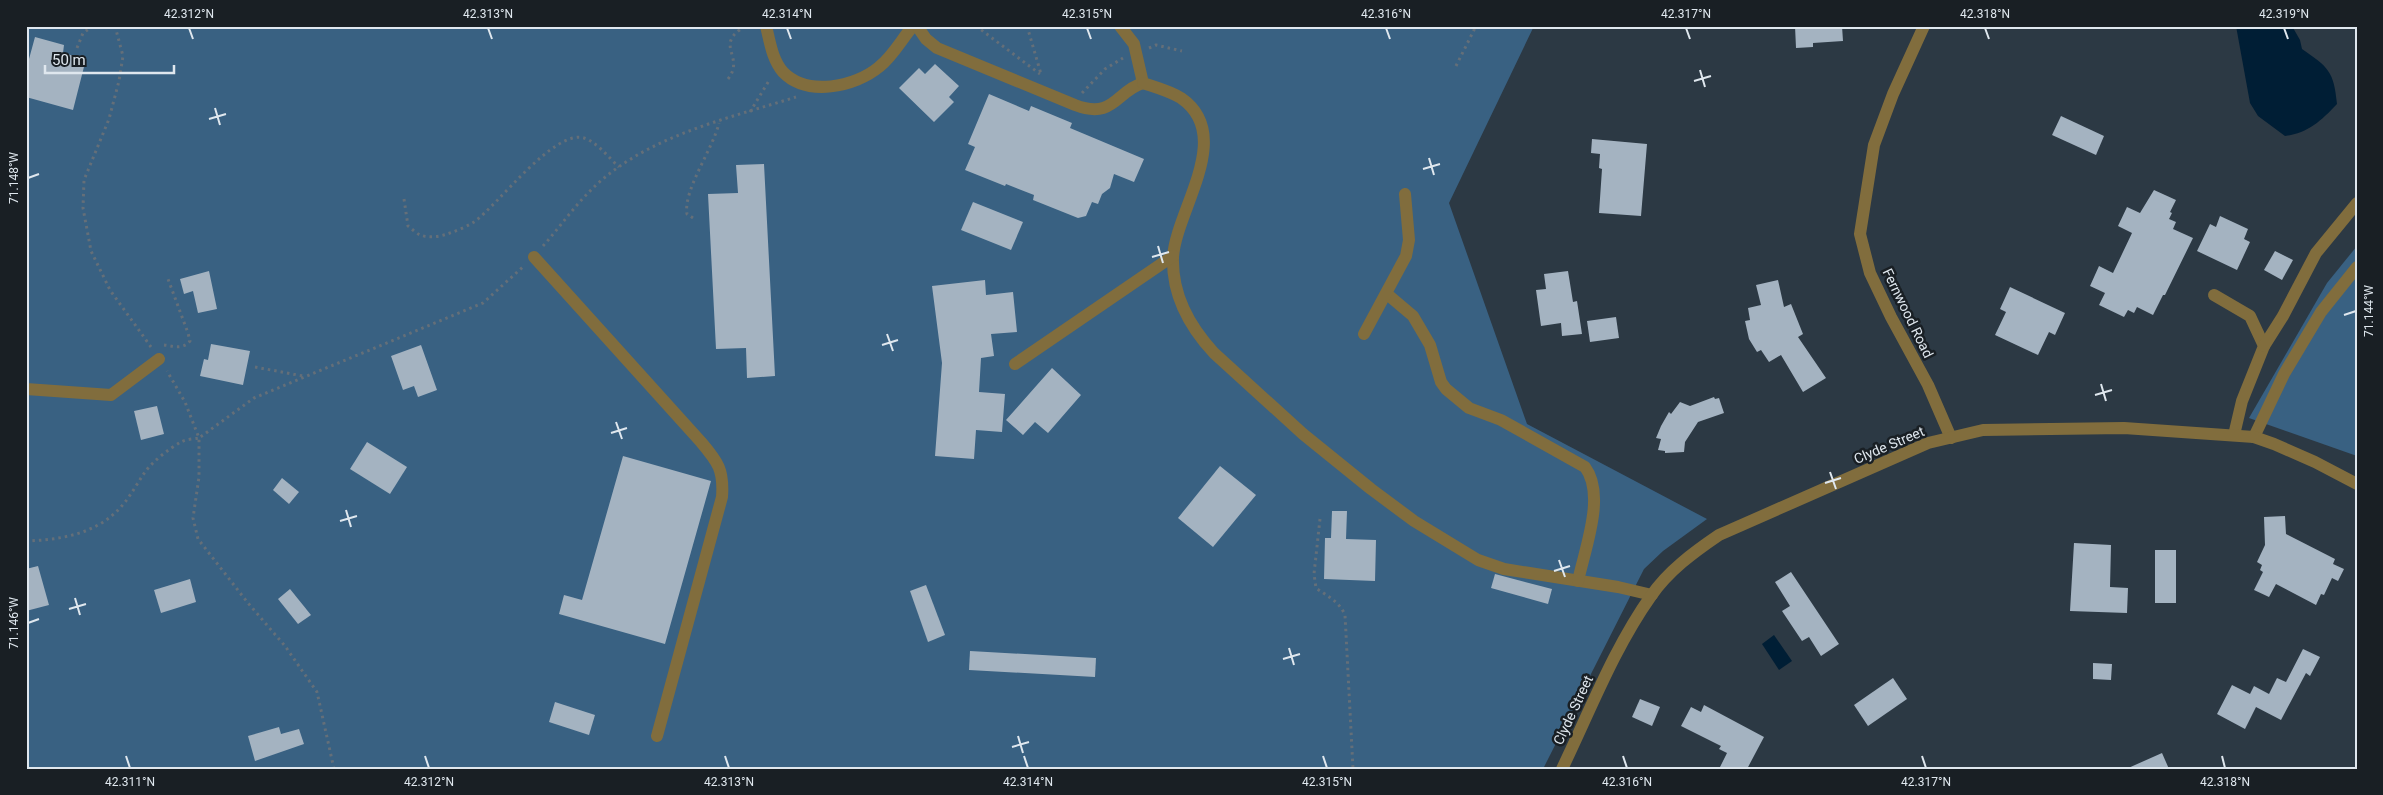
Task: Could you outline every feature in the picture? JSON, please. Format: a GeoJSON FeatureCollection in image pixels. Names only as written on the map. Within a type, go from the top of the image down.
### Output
{"type":"FeatureCollection","features":[{"type":"Feature","properties":{"kind":"street"},"geometry":{"type":"LineString","coordinates":[[766,26],[776,62],[784,73],[799,82],[812,86],[836,85],[852,81],[877,69],[892,55],[913,26]]}},
{"type":"Feature","properties":{"kind":"street"},"geometry":{"type":"LineString","coordinates":[[917,26],[926,39],[937,48],[1079,107],[1094,108],[1113,104],[1136,85],[1142,83],[1182,99],[1198,118],[1204,140],[1200,169],[1177,234],[1173,256],[1174,278],[1185,314],[1203,342],[1303,434],[1356,477],[1414,521],[1478,560],[1504,569],[1652,595]]}},
{"type":"Feature","properties":{"kind":"street"},"geometry":{"type":"LineString","coordinates":[[1120,26],[1134,44],[1142,83]]}},
{"type":"Feature","properties":{"kind":"street","name":"Fernwood Road"},"geometry":{"type":"LineString","coordinates":[[1924,26],[1893,94],[1874,145],[1860,234],[1870,273],[1891,317],[1928,385],[1951,438]]}},
{"type":"Feature","properties":{"kind":"street"},"geometry":{"type":"LineString","coordinates":[[1364,334],[1406,256],[1409,240],[1406,194]]}},
{"type":"Feature","properties":{"kind":"street"},"geometry":{"type":"LineString","coordinates":[[2234,435],[2242,401],[2264,346],[2283,316],[2316,254],[2357,203]]}},
{"type":"Feature","properties":{"kind":"street"},"geometry":{"type":"LineString","coordinates":[[1014,364],[1173,256]]}},
{"type":"Feature","properties":{"kind":"street"},"geometry":{"type":"LineString","coordinates":[[534,257],[701,442],[721,469],[723,482],[722,497],[657,736]]}},
{"type":"Feature","properties":{"kind":"street"},"geometry":{"type":"LineString","coordinates":[[2254,437],[2284,374],[2321,312],[2357,267]]}},
{"type":"Feature","properties":{"kind":"street"},"geometry":{"type":"LineString","coordinates":[[1387,294],[1414,316],[1430,345],[1441,382],[1446,389],[1469,408],[1501,420],[1585,466],[1592,476],[1594,502],[1578,581]]}},
{"type":"Feature","properties":{"kind":"street"},"geometry":{"type":"LineString","coordinates":[[2214,295],[2250,316],[2264,346]]}},
{"type":"Feature","properties":{"kind":"street"},"geometry":{"type":"LineString","coordinates":[[26,389],[111,395],[159,359]]}},
{"type":"Feature","properties":{"kind":"street","name":"Clyde Street"},"geometry":{"type":"LineString","coordinates":[[1562,769],[1615,658],[1652,595],[1692,553],[1719,535],[1928,443],[1983,430],[2124,428],[2234,435],[2254,437],[2274,444],[2315,462],[2357,484]]}},
{"type":"Feature","properties":{"kind":"path"},"geometry":{"type":"LineString","coordinates":[[77,48],[83,33],[94,26]]}},
{"type":"Feature","properties":{"kind":"path"},"geometry":{"type":"LineString","coordinates":[[115,26],[123,56],[119,81],[109,119],[84,180],[82,208],[91,251],[110,290],[159,359],[185,402],[199,438],[199,477],[193,518],[198,539],[248,603],[285,646],[317,692],[334,769]]}},
{"type":"Feature","properties":{"kind":"path"},"geometry":{"type":"LineString","coordinates":[[728,79],[734,65],[730,41],[731,36],[746,26]]}},
{"type":"Feature","properties":{"kind":"path"},"geometry":{"type":"LineString","coordinates":[[976,26],[1041,75]]}},
{"type":"Feature","properties":{"kind":"path"},"geometry":{"type":"LineString","coordinates":[[1027,26],[1044,87],[1043,92]]}},
{"type":"Feature","properties":{"kind":"path"},"geometry":{"type":"LineString","coordinates":[[1456,66],[1476,26]]}},
{"type":"Feature","properties":{"kind":"path"},"geometry":{"type":"LineString","coordinates":[[749,112],[767,85],[776,62]]}},
{"type":"Feature","properties":{"kind":"path"},"geometry":{"type":"LineString","coordinates":[[26,541],[52,540],[75,535],[101,523],[116,513],[136,488],[147,470],[182,442],[199,438],[254,398],[303,376],[484,303],[534,257],[590,191],[636,155],[676,137],[803,95]]}},
{"type":"Feature","properties":{"kind":"path"},"geometry":{"type":"LineString","coordinates":[[693,218],[687,214],[687,198],[714,140],[719,122]]}},
{"type":"Feature","properties":{"kind":"path"},"geometry":{"type":"LineString","coordinates":[[404,199],[408,226],[422,236],[438,237],[474,222],[553,146],[571,138],[583,138],[596,146],[619,167]]}},
{"type":"Feature","properties":{"kind":"path"},"geometry":{"type":"LineString","coordinates":[[162,344],[181,347],[186,346],[190,342],[168,279]]}},
{"type":"Feature","properties":{"kind":"path"},"geometry":{"type":"LineString","coordinates":[[146,342],[154,343]]}},
{"type":"Feature","properties":{"kind":"path"},"geometry":{"type":"LineString","coordinates":[[254,366],[303,376]]}},
{"type":"Feature","properties":{"kind":"path"},"geometry":{"type":"LineString","coordinates":[[1320,519],[1314,574],[1316,588],[1334,599],[1342,607],[1345,615],[1353,769]]}},
{"type":"Feature","properties":{"kind":"shaded area"},"geometry":{"type":"Polygon","coordinates":[[[26,26],[1534,26],[1449,203],[1527,424],[1707,519],[1663,551],[1644,569],[1543,769],[26,769],[26,26]]]}},
{"type":"Feature","properties":{"kind":"shaded area"},"geometry":{"type":"Polygon","coordinates":[[[2236,26],[2292,26],[2300,40],[2302,49],[2328,71],[2334,84],[2337,104],[2314,125],[2301,132],[2285,136],[2258,116],[2250,103],[2236,26]]]}},
{"type":"Feature","properties":{"kind":"shaded area"},"geometry":{"type":"Polygon","coordinates":[[[2357,246],[2357,456],[2249,418],[2327,283],[2357,246]]]}},
{"type":"Feature","properties":{"kind":"shaded area"},"geometry":{"type":"Polygon","coordinates":[[[1774,635],[1792,661],[1779,670],[1762,644],[1774,635]]]}},
{"type":"Feature","properties":{"kind":"building"},"geometry":{"type":"Polygon","coordinates":[[[1795,26],[1842,26],[1843,41],[1813,43],[1813,47],[1796,48],[1795,26]]]}},
{"type":"Feature","properties":{"kind":"building"},"geometry":{"type":"Polygon","coordinates":[[[35,37],[64,45],[63,53],[86,59],[73,110],[26,97],[26,70],[35,37]]]}},
{"type":"Feature","properties":{"kind":"building"},"geometry":{"type":"Polygon","coordinates":[[[935,64],[959,86],[949,97],[954,102],[934,122],[899,88],[919,68],[925,74],[935,64]]]}},
{"type":"Feature","properties":{"kind":"building"},"geometry":{"type":"Polygon","coordinates":[[[989,94],[1029,111],[1031,106],[1072,123],[1070,128],[1144,159],[1134,182],[1114,174],[1110,188],[1102,194],[1098,204],[1092,202],[1086,216],[1078,218],[1033,200],[1034,195],[965,170],[975,147],[968,144],[989,94]]]}},
{"type":"Feature","properties":{"kind":"building"},"geometry":{"type":"Polygon","coordinates":[[[2061,116],[2104,136],[2096,155],[2052,135],[2061,116]]]}},
{"type":"Feature","properties":{"kind":"building"},"geometry":{"type":"Polygon","coordinates":[[[1592,139],[1647,144],[1641,216],[1599,213],[1602,169],[1599,168],[1600,154],[1591,153],[1592,139]]]}},
{"type":"Feature","properties":{"kind":"building"},"geometry":{"type":"Polygon","coordinates":[[[764,164],[775,376],[747,378],[746,348],[716,349],[708,194],[738,193],[736,165],[764,164]]]}},
{"type":"Feature","properties":{"kind":"building"},"geometry":{"type":"Polygon","coordinates":[[[2154,190],[2176,200],[2169,219],[2176,222],[2173,229],[2193,238],[2153,315],[2137,307],[2134,313],[2128,310],[2124,317],[2099,305],[2105,293],[2090,286],[2099,266],[2113,273],[2132,233],[2118,226],[2127,207],[2140,213],[2154,190]]]}},
{"type":"Feature","properties":{"kind":"building"},"geometry":{"type":"Polygon","coordinates":[[[973,202],[1023,222],[1011,250],[961,230],[973,202]]]}},
{"type":"Feature","properties":{"kind":"building"},"geometry":{"type":"Polygon","coordinates":[[[2220,216],[2248,229],[2244,239],[2250,242],[2237,270],[2197,251],[2210,224],[2216,227],[2220,216]]]}},
{"type":"Feature","properties":{"kind":"building"},"geometry":{"type":"Polygon","coordinates":[[[2275,251],[2293,260],[2282,280],[2264,270],[2275,251]]]}},
{"type":"Feature","properties":{"kind":"building"},"geometry":{"type":"Polygon","coordinates":[[[209,271],[217,309],[198,313],[193,291],[184,294],[180,279],[209,271]]]}},
{"type":"Feature","properties":{"kind":"building"},"geometry":{"type":"Polygon","coordinates":[[[1568,271],[1573,302],[1577,301],[1582,334],[1562,336],[1561,323],[1541,326],[1536,290],[1546,289],[1544,274],[1568,271]]]}},
{"type":"Feature","properties":{"kind":"building"},"geometry":{"type":"Polygon","coordinates":[[[985,280],[986,295],[1013,292],[1017,332],[991,334],[994,356],[981,358],[979,392],[1005,394],[1002,432],[976,430],[974,459],[935,456],[942,363],[932,286],[985,280]]]}},
{"type":"Feature","properties":{"kind":"building"},"geometry":{"type":"Polygon","coordinates":[[[1778,280],[1784,307],[1791,304],[1803,334],[1798,337],[1826,378],[1803,392],[1781,355],[1769,362],[1761,350],[1757,352],[1749,339],[1745,321],[1750,320],[1748,308],[1761,305],[1756,285],[1778,280]]]}},
{"type":"Feature","properties":{"kind":"building"},"geometry":{"type":"Polygon","coordinates":[[[2010,287],[2065,313],[2055,335],[2049,332],[2038,355],[1995,335],[2006,312],[2000,309],[2010,287]]]}},
{"type":"Feature","properties":{"kind":"building"},"geometry":{"type":"Polygon","coordinates":[[[1616,317],[1619,338],[1590,342],[1587,321],[1616,317]]]}},
{"type":"Feature","properties":{"kind":"building"},"geometry":{"type":"Polygon","coordinates":[[[211,344],[250,351],[243,385],[200,376],[204,359],[208,360],[211,344]]]}},
{"type":"Feature","properties":{"kind":"building"},"geometry":{"type":"Polygon","coordinates":[[[421,345],[437,390],[418,397],[414,386],[403,390],[391,356],[421,345]]]}},
{"type":"Feature","properties":{"kind":"building"},"geometry":{"type":"Polygon","coordinates":[[[1052,368],[1081,395],[1048,433],[1035,422],[1023,435],[1006,420],[1052,368]]]}},
{"type":"Feature","properties":{"kind":"building"},"geometry":{"type":"Polygon","coordinates":[[[1714,397],[1715,399],[1719,398],[1724,413],[1698,422],[1685,442],[1684,452],[1665,453],[1665,451],[1658,450],[1661,439],[1656,438],[1669,412],[1671,414],[1680,402],[1690,406],[1714,397]]]}},
{"type":"Feature","properties":{"kind":"building"},"geometry":{"type":"Polygon","coordinates":[[[157,406],[164,434],[141,440],[134,411],[157,406]]]}},
{"type":"Feature","properties":{"kind":"building"},"geometry":{"type":"Polygon","coordinates":[[[367,442],[407,467],[390,494],[350,469],[367,442]]]}},
{"type":"Feature","properties":{"kind":"building"},"geometry":{"type":"Polygon","coordinates":[[[623,456],[711,481],[665,644],[559,614],[564,595],[582,600],[623,456]]]}},
{"type":"Feature","properties":{"kind":"building"},"geometry":{"type":"Polygon","coordinates":[[[1220,466],[1256,495],[1213,547],[1178,518],[1220,466]]]}},
{"type":"Feature","properties":{"kind":"building"},"geometry":{"type":"Polygon","coordinates":[[[282,478],[299,492],[289,504],[273,490],[282,478]]]}},
{"type":"Feature","properties":{"kind":"building"},"geometry":{"type":"Polygon","coordinates":[[[1332,511],[1347,511],[1346,539],[1376,540],[1375,581],[1324,579],[1325,538],[1331,538],[1332,511]]]}},
{"type":"Feature","properties":{"kind":"building"},"geometry":{"type":"Polygon","coordinates":[[[2285,516],[2286,534],[2335,559],[2333,564],[2344,569],[2338,581],[2332,578],[2324,595],[2321,594],[2316,605],[2276,584],[2269,597],[2254,590],[2263,572],[2260,570],[2262,565],[2257,562],[2265,545],[2264,517],[2285,516]]]}},
{"type":"Feature","properties":{"kind":"building"},"geometry":{"type":"Polygon","coordinates":[[[2074,543],[2111,545],[2110,587],[2128,588],[2127,613],[2070,611],[2074,543]]]}},
{"type":"Feature","properties":{"kind":"building"},"geometry":{"type":"Polygon","coordinates":[[[2155,550],[2176,550],[2176,603],[2155,603],[2155,550]]]}},
{"type":"Feature","properties":{"kind":"building"},"geometry":{"type":"Polygon","coordinates":[[[38,566],[49,605],[26,611],[26,569],[38,566]]]}},
{"type":"Feature","properties":{"kind":"building"},"geometry":{"type":"Polygon","coordinates":[[[1791,572],[1839,644],[1821,656],[1809,637],[1802,641],[1782,611],[1790,606],[1775,582],[1791,572]]]}},
{"type":"Feature","properties":{"kind":"building"},"geometry":{"type":"Polygon","coordinates":[[[1495,574],[1552,589],[1548,604],[1491,588],[1495,574]]]}},
{"type":"Feature","properties":{"kind":"building"},"geometry":{"type":"Polygon","coordinates":[[[190,579],[196,602],[161,613],[154,590],[190,579]]]}},
{"type":"Feature","properties":{"kind":"building"},"geometry":{"type":"Polygon","coordinates":[[[926,585],[945,635],[928,642],[910,591],[926,585]]]}},
{"type":"Feature","properties":{"kind":"building"},"geometry":{"type":"Polygon","coordinates":[[[290,589],[311,615],[298,624],[278,599],[290,589]]]}},
{"type":"Feature","properties":{"kind":"building"},"geometry":{"type":"Polygon","coordinates":[[[2303,649],[2320,657],[2310,676],[2306,673],[2281,720],[2256,707],[2245,729],[2217,714],[2232,685],[2250,694],[2254,686],[2269,694],[2277,678],[2286,682],[2303,649]]]}},
{"type":"Feature","properties":{"kind":"building"},"geometry":{"type":"Polygon","coordinates":[[[970,651],[1096,658],[1095,677],[969,670],[970,651]]]}},
{"type":"Feature","properties":{"kind":"building"},"geometry":{"type":"Polygon","coordinates":[[[2093,663],[2112,664],[2111,680],[2093,679],[2093,663]]]}},
{"type":"Feature","properties":{"kind":"building"},"geometry":{"type":"Polygon","coordinates":[[[1893,678],[1907,699],[1868,726],[1854,705],[1893,678]]]}},
{"type":"Feature","properties":{"kind":"building"},"geometry":{"type":"Polygon","coordinates":[[[1640,699],[1660,707],[1652,726],[1632,717],[1640,699]]]}},
{"type":"Feature","properties":{"kind":"building"},"geometry":{"type":"Polygon","coordinates":[[[555,702],[595,715],[589,735],[549,722],[555,702]]]}},
{"type":"Feature","properties":{"kind":"building"},"geometry":{"type":"Polygon","coordinates":[[[1704,705],[1764,737],[1747,769],[1719,769],[1727,753],[1719,749],[1721,746],[1681,726],[1691,707],[1701,712],[1704,705]]]}},
{"type":"Feature","properties":{"kind":"building"},"geometry":{"type":"Polygon","coordinates":[[[279,727],[281,734],[299,729],[304,744],[255,761],[248,736],[279,727]]]}},
{"type":"Feature","properties":{"kind":"building"},"geometry":{"type":"Polygon","coordinates":[[[2162,753],[2169,769],[2126,769],[2162,753]]]}}]}
